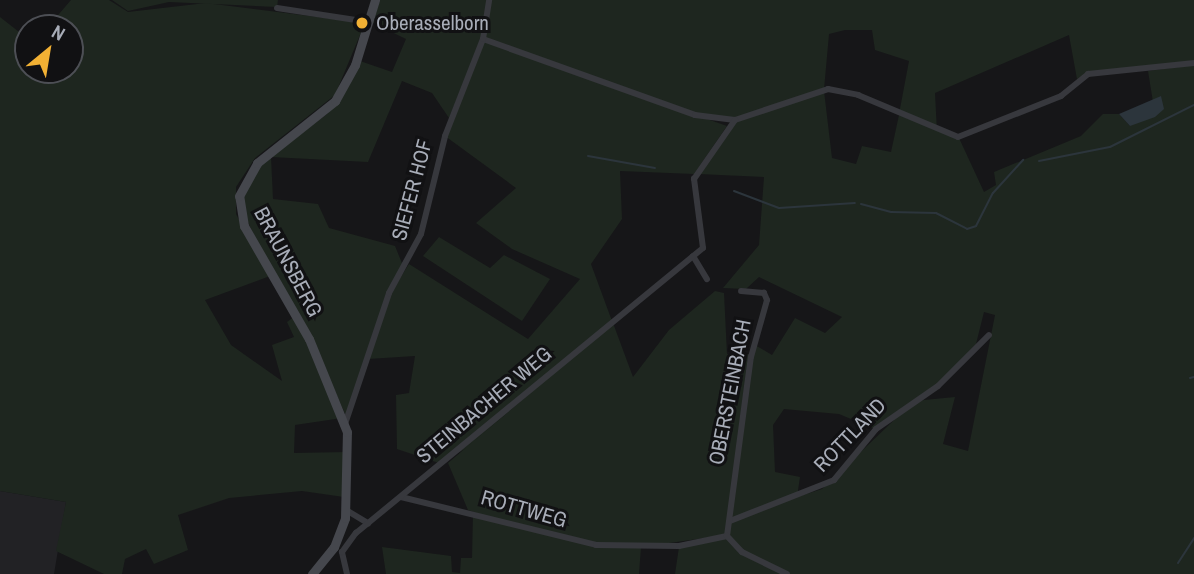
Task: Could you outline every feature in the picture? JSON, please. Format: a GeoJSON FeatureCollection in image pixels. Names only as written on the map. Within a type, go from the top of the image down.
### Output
{"type":"FeatureCollection","features":[{"type":"Feature","properties":{"kind":"main road","name":"BRAUNSBERG"},"geometry":{"type":"LineString","coordinates":[[312,574],[335,544],[346,510],[345,424],[324,369],[251,240],[238,204],[257,163],[335,101],[369,22],[375,0]]}},
{"type":"Feature","properties":{"kind":"street","name":"SIEFER HOF"},"geometry":{"type":"LineString","coordinates":[[345,424],[389,293],[421,234],[444,136],[483,39],[489,0]]}},
{"type":"Feature","properties":{"kind":"street"},"geometry":{"type":"LineString","coordinates":[[277,8],[369,22]]}},
{"type":"Feature","properties":{"kind":"street"},"geometry":{"type":"LineString","coordinates":[[483,39],[695,115],[735,120],[812,91],[858,95],[958,137],[1061,96],[1088,74],[1194,63]]}},
{"type":"Feature","properties":{"kind":"street"},"geometry":{"type":"LineString","coordinates":[[707,279],[693,256],[705,239],[692,199],[702,165],[735,120]]}},
{"type":"Feature","properties":{"kind":"street","name":"STEINBACHER WEG"},"geometry":{"type":"LineString","coordinates":[[348,541],[693,256]]}},
{"type":"Feature","properties":{"kind":"street","name":"OBERSTEINBACH"},"geometry":{"type":"LineString","coordinates":[[730,522],[732,466],[767,300],[764,293],[741,291]]}},
{"type":"Feature","properties":{"kind":"street","name":"ROTTLAND"},"geometry":{"type":"LineString","coordinates":[[730,522],[834,480],[876,429],[938,386],[989,335]]}},
{"type":"Feature","properties":{"kind":"street","name":"ROTTWEG"},"geometry":{"type":"LineString","coordinates":[[401,497],[584,543],[640,546],[727,536]]}},
{"type":"Feature","properties":{"kind":"street"},"geometry":{"type":"LineString","coordinates":[[346,510],[368,523]]}},
{"type":"Feature","properties":{"kind":"street"},"geometry":{"type":"LineString","coordinates":[[730,522],[727,536],[742,552],[787,574]]}},
{"type":"Feature","properties":{"kind":"street"},"geometry":{"type":"LineString","coordinates":[[335,544],[348,541]]}},
{"type":"Feature","properties":{"kind":"street"},"geometry":{"type":"LineString","coordinates":[[347,574],[342,552],[348,541]]}},
{"type":"Feature","properties":{"kind":"shaded area"},"geometry":{"type":"Polygon","coordinates":[[[71,0],[109,0],[128,12],[206,3],[365,23],[335,95],[255,158],[236,187],[236,214],[270,276],[205,300],[231,345],[282,381],[272,345],[294,337],[287,322],[295,316],[342,418],[295,425],[294,453],[348,452],[344,497],[302,491],[229,498],[178,515],[188,550],[154,564],[146,549],[125,559],[122,574],[104,574],[56,551],[66,502],[0,491],[0,17],[14,28],[14,84],[84,84],[84,14],[59,14],[71,0]]]}},
{"type":"Feature","properties":{"kind":"shaded area"},"geometry":{"type":"Polygon","coordinates":[[[112,0],[278,0],[277,7],[169,2],[128,11],[112,0]]]}},
{"type":"Feature","properties":{"kind":"shaded area"},"geometry":{"type":"Polygon","coordinates":[[[380,0],[488,0],[482,39],[449,118],[432,93],[402,81],[368,162],[271,157],[273,199],[318,204],[329,228],[395,246],[404,268],[388,293],[346,416],[305,324],[256,240],[243,211],[244,190],[261,164],[327,114],[360,61],[392,72],[406,39],[373,23],[380,0]]]}},
{"type":"Feature","properties":{"kind":"shaded area"},"geometry":{"type":"Polygon","coordinates":[[[490,0],[1194,0],[1194,62],[1087,73],[1077,79],[1069,35],[935,93],[937,132],[899,114],[909,61],[875,50],[872,30],[845,30],[829,34],[824,89],[735,119],[695,114],[484,39],[490,0]]]}},
{"type":"Feature","properties":{"kind":"shaded area"},"geometry":{"type":"Polygon","coordinates":[[[484,41],[727,126],[694,174],[620,171],[622,219],[591,264],[612,321],[467,448],[439,463],[397,449],[396,395],[409,393],[415,356],[368,359],[390,294],[409,264],[528,339],[580,279],[512,249],[476,223],[516,188],[445,136],[484,41]]]}},
{"type":"Feature","properties":{"kind":"shaded area"},"geometry":{"type":"Polygon","coordinates":[[[1194,65],[1194,574],[675,574],[679,547],[727,536],[755,345],[772,355],[795,318],[825,333],[842,317],[759,277],[746,289],[723,288],[759,245],[764,177],[699,174],[736,122],[824,91],[832,158],[856,164],[862,146],[891,152],[899,115],[959,138],[984,192],[996,185],[994,172],[1081,136],[1103,114],[1119,114],[1130,126],[1161,96],[1153,102],[1148,71],[1194,65]],[[984,312],[976,344],[946,377],[875,429],[839,414],[784,409],[773,425],[775,472],[800,477],[797,497],[822,489],[914,401],[955,397],[943,444],[968,451],[995,315],[984,312]]]}},
{"type":"Feature","properties":{"kind":"shaded area"},"geometry":{"type":"Polygon","coordinates":[[[1161,96],[1164,109],[1155,117],[1130,126],[1119,114],[1161,96]]]}},
{"type":"Feature","properties":{"kind":"shaded area"},"geometry":{"type":"Polygon","coordinates":[[[439,237],[490,268],[504,255],[550,279],[522,321],[423,256],[439,237]]]}},
{"type":"Feature","properties":{"kind":"shaded area"},"geometry":{"type":"Polygon","coordinates":[[[715,291],[724,293],[727,354],[749,354],[726,535],[641,547],[639,574],[386,574],[382,547],[451,556],[452,572],[460,573],[461,558],[472,558],[473,513],[494,519],[468,510],[448,463],[613,323],[633,377],[669,330],[715,291]]]}},
{"type":"Feature","properties":{"kind":"shaded area"},"geometry":{"type":"Polygon","coordinates":[[[0,491],[66,502],[54,574],[0,574],[0,491]]]}},
{"type":"Feature","properties":{"kind":"waterway"},"geometry":{"type":"LineString","coordinates":[[1039,161],[1110,147],[1194,105]]}},
{"type":"Feature","properties":{"kind":"waterway"},"geometry":{"type":"LineString","coordinates":[[588,156],[655,168]]}},
{"type":"Feature","properties":{"kind":"waterway"},"geometry":{"type":"LineString","coordinates":[[861,204],[891,212],[936,213],[967,229],[976,226],[993,193],[1023,160]]}},
{"type":"Feature","properties":{"kind":"waterway"},"geometry":{"type":"LineString","coordinates":[[734,191],[779,208],[855,203]]}},
{"type":"Feature","properties":{"kind":"waterway"},"geometry":{"type":"LineString","coordinates":[[1190,378],[1194,377]]}},
{"type":"Feature","properties":{"kind":"waterway"},"geometry":{"type":"LineString","coordinates":[[1178,563],[1194,538]]}},
{"type":"Feature","properties":{"kind":"place","name":"Oberasselborn"},"geometry":{"type":"Point","coordinates":[362,23]}}]}
